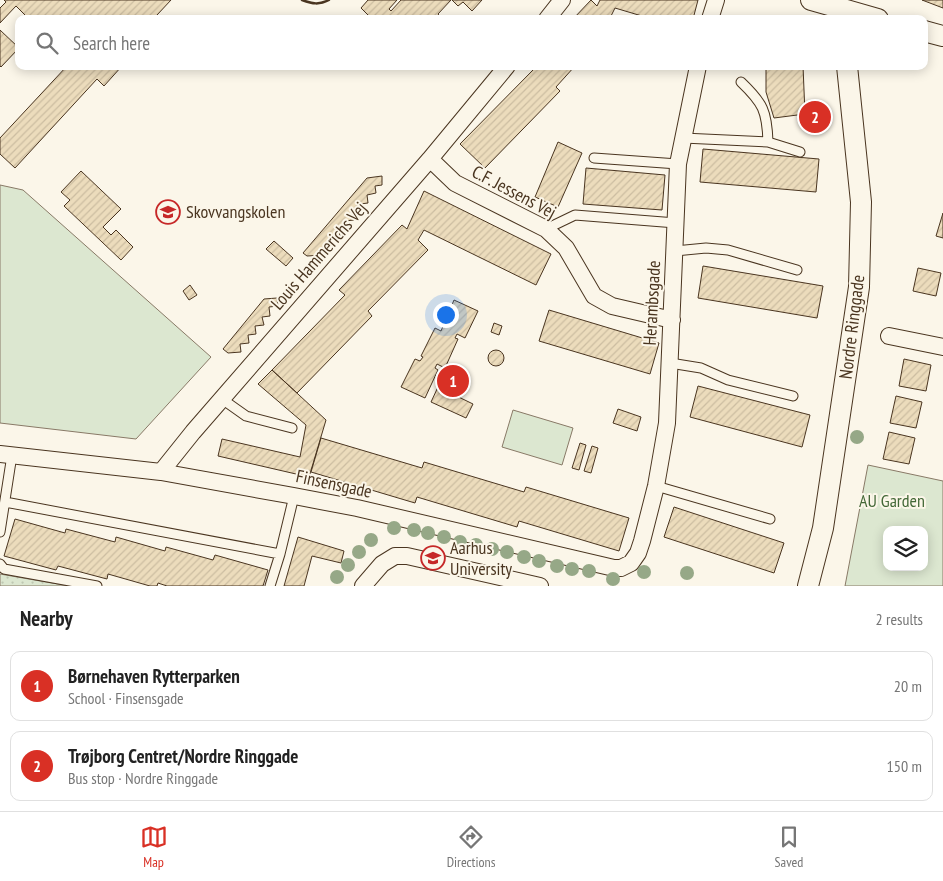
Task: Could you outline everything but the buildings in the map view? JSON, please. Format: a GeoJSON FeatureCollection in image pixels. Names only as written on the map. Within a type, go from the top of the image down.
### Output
{"type":"FeatureCollection","features":[{"type":"Feature","properties":{"kind":"street"},"geometry":{"type":"LineString","coordinates":[[550,15],[562,0]]}},
{"type":"Feature","properties":{"kind":"street"},"geometry":{"type":"LineString","coordinates":[[711,15],[716,0]]}},
{"type":"Feature","properties":{"kind":"street"},"geometry":{"type":"LineString","coordinates":[[811,0],[864,15]]}},
{"type":"Feature","properties":{"kind":"street"},"geometry":{"type":"LineString","coordinates":[[928,32],[943,36]]}},
{"type":"Feature","properties":{"kind":"street","name":"Louis Hammerichs Vej"},"geometry":{"type":"LineString","coordinates":[[161,472],[430,160],[504,70]]}},
{"type":"Feature","properties":{"kind":"street","name":"Herambsgade"},"geometry":{"type":"LineString","coordinates":[[642,542],[656,486],[667,422],[678,164],[697,70]]}},
{"type":"Feature","properties":{"kind":"street","name":"Nordre Ringgade"},"geometry":{"type":"LineString","coordinates":[[808,586],[823,528],[859,287],[861,202],[848,70]]}},
{"type":"Feature","properties":{"kind":"street","name":"C.F. Jessens Vej"},"geometry":{"type":"LineString","coordinates":[[430,160],[454,183],[546,229],[566,248],[594,296],[612,306],[672,320]]}},
{"type":"Feature","properties":{"kind":"street"},"geometry":{"type":"LineString","coordinates":[[889,336],[943,346]]}},
{"type":"Feature","properties":{"kind":"street","name":"Finsensgade"},"geometry":{"type":"LineString","coordinates":[[6,455],[161,472],[294,496],[357,508],[614,568],[620,568],[631,563],[642,542]]}},
{"type":"Feature","properties":{"kind":"street"},"geometry":{"type":"LineString","coordinates":[[363,586],[382,564],[395,556],[407,556],[540,586]]}},
{"type":"Feature","properties":{"kind":"lane"},"geometry":{"type":"LineString","coordinates":[[741,82],[758,98],[767,118],[768,142]]}},
{"type":"Feature","properties":{"kind":"lane"},"geometry":{"type":"LineString","coordinates":[[683,138],[768,142],[800,152]]}},
{"type":"Feature","properties":{"kind":"lane"},"geometry":{"type":"LineString","coordinates":[[594,158],[678,164]]}},
{"type":"Feature","properties":{"kind":"lane"},"geometry":{"type":"LineString","coordinates":[[546,229],[575,216],[676,222]]}},
{"type":"Feature","properties":{"kind":"lane"},"geometry":{"type":"LineString","coordinates":[[675,251],[706,248],[728,250],[797,270]]}},
{"type":"Feature","properties":{"kind":"lane"},"geometry":{"type":"LineString","coordinates":[[670,363],[700,368],[728,380],[793,396]]}},
{"type":"Feature","properties":{"kind":"lane"},"geometry":{"type":"LineString","coordinates":[[222,399],[246,416],[292,428]]}},
{"type":"Feature","properties":{"kind":"lane"},"geometry":{"type":"LineString","coordinates":[[0,532],[5,502],[6,455]]}},
{"type":"Feature","properties":{"kind":"lane"},"geometry":{"type":"LineString","coordinates":[[656,486],[770,519]]}},
{"type":"Feature","properties":{"kind":"lane"},"geometry":{"type":"LineString","coordinates":[[270,586],[294,496]]}},
{"type":"Feature","properties":{"kind":"lane"},"geometry":{"type":"LineString","coordinates":[[5,502],[280,554]]}},
{"type":"Feature","properties":{"kind":"lane"},"geometry":{"type":"LineString","coordinates":[[0,564],[4,569],[97,586]]}},
{"type":"Feature","properties":{"kind":"green space"},"geometry":{"type":"Polygon","coordinates":[[[0,185],[23,190],[211,357],[136,439],[0,423],[0,185]]]}},
{"type":"Feature","properties":{"kind":"green space"},"geometry":{"type":"Polygon","coordinates":[[[513,410],[573,428],[562,465],[502,447],[513,410]]]}},
{"type":"Feature","properties":{"kind":"green space","name":"AU Garden"},"geometry":{"type":"Polygon","coordinates":[[[868,465],[943,481],[943,586],[845,586],[868,465]]]}},
{"type":"Feature","properties":{"kind":"green space"},"geometry":{"type":"Polygon","coordinates":[[[0,574],[69,586],[0,586],[0,574]]]}},
{"type":"Feature","properties":{"kind":"wall"},"geometry":{"type":"LineString","coordinates":[[302,0],[316,3],[329,0]]}},
{"type":"Feature","properties":{"kind":"place","name":"Trøjborg Centret/Nordre Ringgade"},"geometry":{"type":"Point","coordinates":[815,117]}},
{"type":"Feature","properties":{"kind":"place","name":"Skovvangskolen"},"geometry":{"type":"Point","coordinates":[168,212]}},
{"type":"Feature","properties":{"kind":"place","name":"Børnehaven Rytterparken"},"geometry":{"type":"Point","coordinates":[453,381]}},
{"type":"Feature","properties":{"kind":"place","name":"Aarhus University"},"geometry":{"type":"Point","coordinates":[433,558]}}]}
